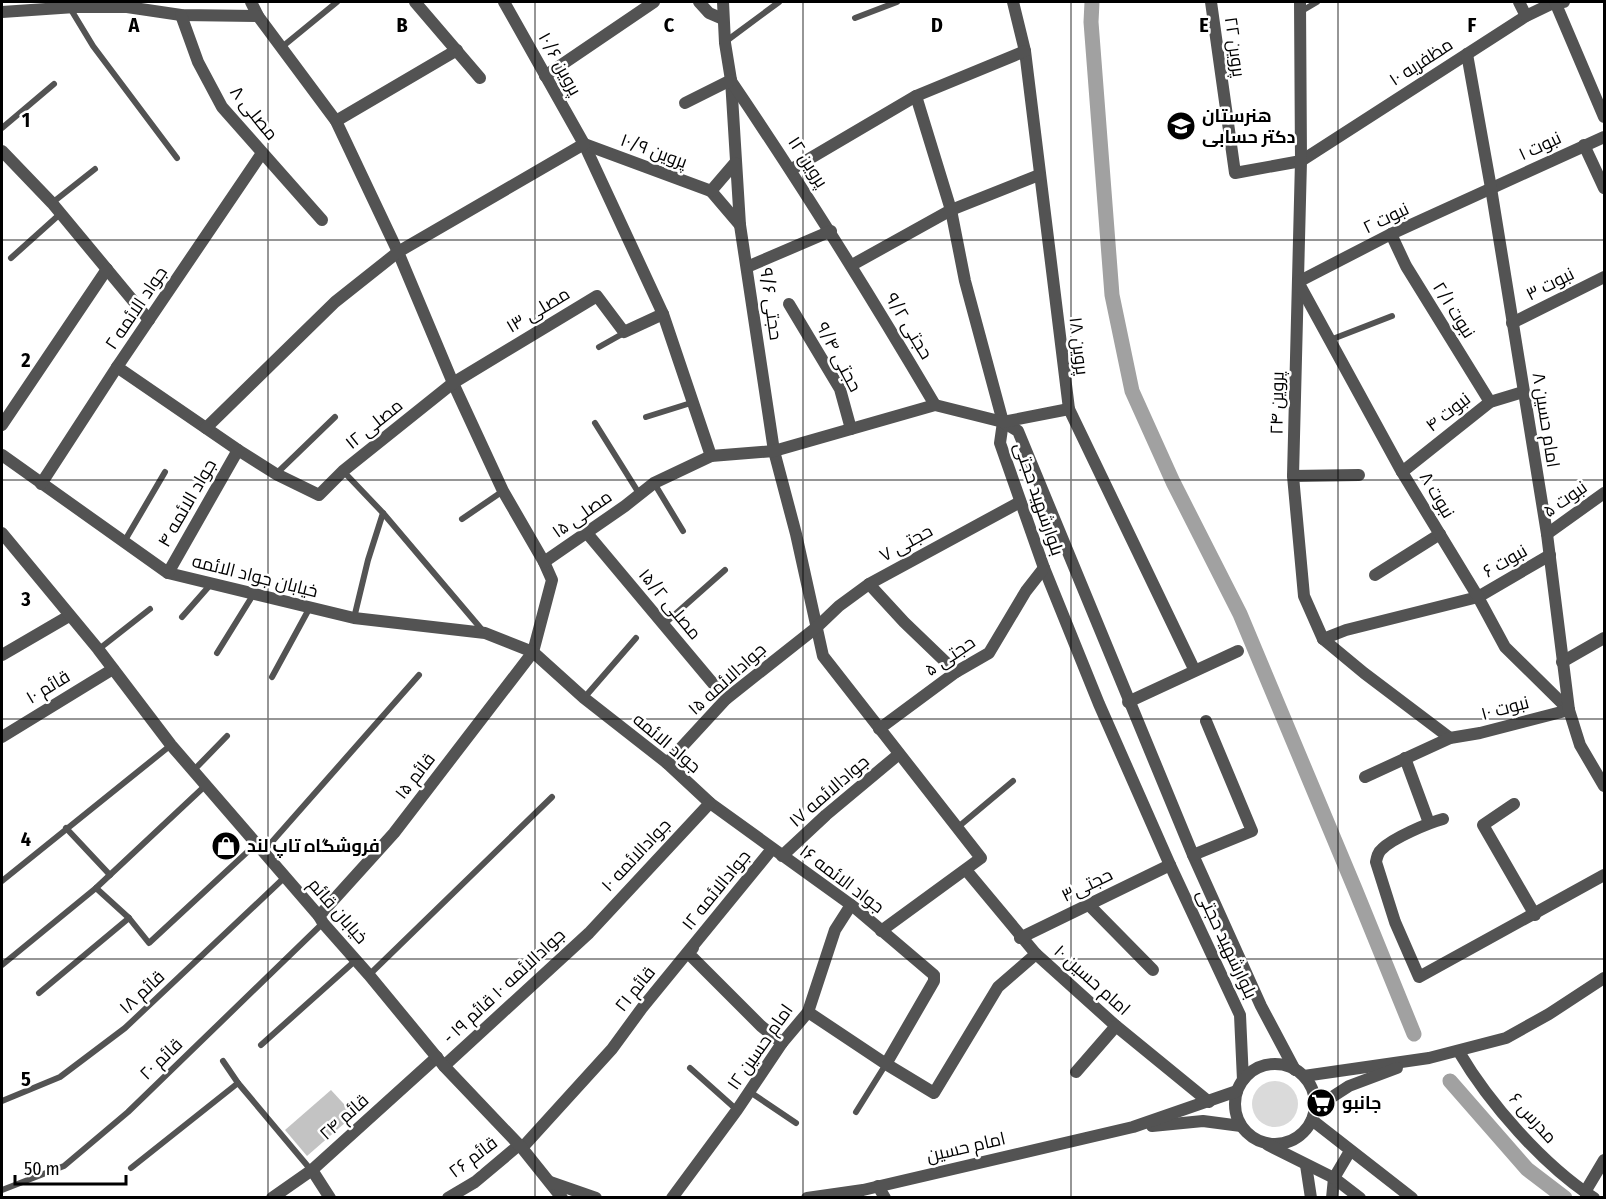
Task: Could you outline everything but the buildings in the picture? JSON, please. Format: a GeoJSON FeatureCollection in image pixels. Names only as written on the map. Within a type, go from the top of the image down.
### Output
{"type":"FeatureCollection","features":[{"type":"Feature","properties":{"kind":"street"},"geometry":{"type":"LineString","coordinates":[[251,2],[258,16],[336,121],[398,252],[453,383],[503,491],[552,580],[533,652]]}},
{"type":"Feature","properties":{"kind":"street"},"geometry":{"type":"LineString","coordinates":[[415,2],[480,78]]}},
{"type":"Feature","properties":{"kind":"street","name":"پروین ۱۰/۶"},"geometry":{"type":"LineString","coordinates":[[504,2],[584,144],[663,314],[711,456]]}},
{"type":"Feature","properties":{"kind":"street"},"geometry":{"type":"LineString","coordinates":[[545,76],[654,2]]}},
{"type":"Feature","properties":{"kind":"street"},"geometry":{"type":"LineString","coordinates":[[699,2],[710,13],[723,19]]}},
{"type":"Feature","properties":{"kind":"street","name":"پروین ۱۲"},"geometry":{"type":"LineString","coordinates":[[723,2],[725,43],[731,80],[735,163]]}},
{"type":"Feature","properties":{"kind":"street","name":"پروین ۱۸"},"geometry":{"type":"LineString","coordinates":[[1013,2],[1025,51],[1069,409],[1194,669]]}},
{"type":"Feature","properties":{"kind":"street","name":"پروین ۲۲"},"geometry":{"type":"LineString","coordinates":[[1211,2],[1235,173],[1301,161]]}},
{"type":"Feature","properties":{"kind":"street"},"geometry":{"type":"LineString","coordinates":[[1519,2],[1527,15]]}},
{"type":"Feature","properties":{"kind":"street"},"geometry":{"type":"LineString","coordinates":[[1555,2],[1605,117]]}},
{"type":"Feature","properties":{"kind":"street","name":"مظفریه ۱۰"},"geometry":{"type":"LineString","coordinates":[[1301,161],[1527,15],[1555,2],[1564,2]]}},
{"type":"Feature","properties":{"kind":"street"},"geometry":{"type":"LineString","coordinates":[[2,12],[73,5],[141,5],[181,15],[258,16]]}},
{"type":"Feature","properties":{"kind":"street","name":"پروین ۲۴"},"geometry":{"type":"LineString","coordinates":[[1300,7],[1301,161],[1293,476],[1304,596],[1323,639],[1450,738]]}},
{"type":"Feature","properties":{"kind":"street","name":"مصلی ۸"},"geometry":{"type":"LineString","coordinates":[[181,15],[198,62],[222,107],[322,220]]}},
{"type":"Feature","properties":{"kind":"street"},"geometry":{"type":"LineString","coordinates":[[336,121],[457,50]]}},
{"type":"Feature","properties":{"kind":"street"},"geometry":{"type":"LineString","coordinates":[[792,170],[916,96],[1025,51]]}},
{"type":"Feature","properties":{"kind":"street","name":"امام حسین ۸"},"geometry":{"type":"LineString","coordinates":[[1467,54],[1547,534],[1569,710],[1580,745],[1605,786]]}},
{"type":"Feature","properties":{"kind":"street"},"geometry":{"type":"LineString","coordinates":[[685,103],[731,80]]}},
{"type":"Feature","properties":{"kind":"street","name":"پروین ۱۲"},"geometry":{"type":"LineString","coordinates":[[731,80],[852,265]]}},
{"type":"Feature","properties":{"kind":"street"},"geometry":{"type":"LineString","coordinates":[[916,96],[951,210],[965,281],[1003,422]]}},
{"type":"Feature","properties":{"kind":"street","name":"نبوت ۱"},"geometry":{"type":"LineString","coordinates":[[1491,188],[1605,136]]}},
{"type":"Feature","properties":{"kind":"street"},"geometry":{"type":"LineString","coordinates":[[206,428],[335,302],[398,252],[584,144]]}},
{"type":"Feature","properties":{"kind":"street","name":"پروین ۱۰/۹"},"geometry":{"type":"LineString","coordinates":[[584,144],[711,190]]}},
{"type":"Feature","properties":{"kind":"street"},"geometry":{"type":"LineString","coordinates":[[1584,145],[1605,188]]}},
{"type":"Feature","properties":{"kind":"street"},"geometry":{"type":"LineString","coordinates":[[2,150],[52,203],[149,320]]}},
{"type":"Feature","properties":{"kind":"street","name":"جواد الائمه ۲"},"geometry":{"type":"LineString","coordinates":[[41,484],[262,153]]}},
{"type":"Feature","properties":{"kind":"street"},"geometry":{"type":"LineString","coordinates":[[735,163],[711,190],[740,225]]}},
{"type":"Feature","properties":{"kind":"street","name":"حجتی ۹/۶"},"geometry":{"type":"LineString","coordinates":[[735,163],[740,225],[774,451],[823,656],[981,858],[966,870]]}},
{"type":"Feature","properties":{"kind":"street"},"geometry":{"type":"LineString","coordinates":[[852,265],[951,210],[1039,175]]}},
{"type":"Feature","properties":{"kind":"street","name":"نبوت ۲"},"geometry":{"type":"LineString","coordinates":[[1298,282],[1391,234],[1491,188]]}},
{"type":"Feature","properties":{"kind":"street"},"geometry":{"type":"LineString","coordinates":[[747,267],[831,231]]}},
{"type":"Feature","properties":{"kind":"street","name":"نبوت ۲/۱"},"geometry":{"type":"LineString","coordinates":[[1391,234],[1406,266],[1490,402]]}},
{"type":"Feature","properties":{"kind":"street","name":"حجتی ۹/۲"},"geometry":{"type":"LineString","coordinates":[[852,265],[935,405]]}},
{"type":"Feature","properties":{"kind":"street"},"geometry":{"type":"LineString","coordinates":[[2,425],[106,269]]}},
{"type":"Feature","properties":{"kind":"street","name":"نبوت ۳"},"geometry":{"type":"LineString","coordinates":[[1512,324],[1605,277]]}},
{"type":"Feature","properties":{"kind":"street","name":"نبوت ۸"},"geometry":{"type":"LineString","coordinates":[[1298,282],[1402,472],[1505,646],[1569,710]]}},
{"type":"Feature","properties":{"kind":"street","name":"مصلی ۱۳"},"geometry":{"type":"LineString","coordinates":[[453,383],[597,296],[624,332]]}},
{"type":"Feature","properties":{"kind":"street","name":"حجتی ۹/۴"},"geometry":{"type":"LineString","coordinates":[[789,304],[840,389],[852,429]]}},
{"type":"Feature","properties":{"kind":"street"},"geometry":{"type":"LineString","coordinates":[[624,332],[663,314]]}},
{"type":"Feature","properties":{"kind":"street"},"geometry":{"type":"LineString","coordinates":[[117,367],[276,474]]}},
{"type":"Feature","properties":{"kind":"street","name":"مصلی ۱۲"},"geometry":{"type":"LineString","coordinates":[[276,474],[319,495],[343,471],[453,383]]}},
{"type":"Feature","properties":{"kind":"street","name":"نبوت ۴"},"geometry":{"type":"LineString","coordinates":[[1402,472],[1490,402],[1523,392]]}},
{"type":"Feature","properties":{"kind":"street"},"geometry":{"type":"LineString","coordinates":[[711,456],[774,451],[935,405],[1003,422],[1069,409]]}},
{"type":"Feature","properties":{"kind":"street","name":"بلوارشهید حجتی"},"geometry":{"type":"LineString","coordinates":[[1240,1085],[1240,1015],[1170,865],[1099,704],[1044,568],[1000,443],[1003,422],[1018,431],[1193,855],[1261,1006],[1300,1073]]}},
{"type":"Feature","properties":{"kind":"street","name":"جواد الائمه ۴"},"geometry":{"type":"LineString","coordinates":[[168,573],[238,450]]}},
{"type":"Feature","properties":{"kind":"street","name":"خیابان جواد الائمه"},"geometry":{"type":"LineString","coordinates":[[2,455],[168,573],[309,609],[354,618],[484,633],[533,652]]}},
{"type":"Feature","properties":{"kind":"street","name":"مصلی ۱۵"},"geometry":{"type":"LineString","coordinates":[[544,562],[654,483],[711,456]]}},
{"type":"Feature","properties":{"kind":"street"},"geometry":{"type":"LineString","coordinates":[[1293,476],[1359,475]]}},
{"type":"Feature","properties":{"kind":"street","name":"نبوت ۵"},"geometry":{"type":"LineString","coordinates":[[1547,534],[1605,493]]}},
{"type":"Feature","properties":{"kind":"street","name":"حجتی ۷"},"geometry":{"type":"LineString","coordinates":[[817,627],[839,606],[869,584],[1020,502]]}},
{"type":"Feature","properties":{"kind":"street","name":"مصلی ۱۵/۲"},"geometry":{"type":"LineString","coordinates":[[586,532],[726,699]]}},
{"type":"Feature","properties":{"kind":"street","name":"خیابان قائم"},"geometry":{"type":"LineString","coordinates":[[2,533],[98,649],[171,745],[441,1062],[520,1146],[562,1197]]}},
{"type":"Feature","properties":{"kind":"street"},"geometry":{"type":"LineString","coordinates":[[1375,574],[1440,534]]}},
{"type":"Feature","properties":{"kind":"street","name":"نبوت ۶"},"geometry":{"type":"LineString","coordinates":[[1323,639],[1346,630],[1478,597],[1550,555]]}},
{"type":"Feature","properties":{"kind":"street","name":"حجتی ۵"},"geometry":{"type":"LineString","coordinates":[[879,729],[956,672],[989,653],[1026,591],[1044,568]]}},
{"type":"Feature","properties":{"kind":"street"},"geometry":{"type":"LineString","coordinates":[[869,584],[904,622],[956,672]]}},
{"type":"Feature","properties":{"kind":"street"},"geometry":{"type":"LineString","coordinates":[[2,656],[69,616]]}},
{"type":"Feature","properties":{"kind":"street","name":"جوادالائمه ۱۵"},"geometry":{"type":"LineString","coordinates":[[667,763],[726,699],[817,627]]}},
{"type":"Feature","properties":{"kind":"street"},"geometry":{"type":"LineString","coordinates":[[1562,663],[1605,638]]}},
{"type":"Feature","properties":{"kind":"street"},"geometry":{"type":"LineString","coordinates":[[1128,702],[1194,669],[1238,651]]}},
{"type":"Feature","properties":{"kind":"street","name":"جواد الائمه"},"geometry":{"type":"LineString","coordinates":[[533,652],[584,698],[667,763],[710,803],[777,853]]}},
{"type":"Feature","properties":{"kind":"street","name":"قائم ۱۵"},"geometry":{"type":"LineString","coordinates":[[321,920],[393,833],[533,652]]}},
{"type":"Feature","properties":{"kind":"street","name":"قائم ۱۰"},"geometry":{"type":"LineString","coordinates":[[2,736],[113,669]]}},
{"type":"Feature","properties":{"kind":"street","name":"نبوت ۱۰"},"geometry":{"type":"LineString","coordinates":[[1365,777],[1450,738],[1480,733],[1569,710]]}},
{"type":"Feature","properties":{"kind":"street"},"geometry":{"type":"LineString","coordinates":[[1193,855],[1252,831],[1206,721]]}},
{"type":"Feature","properties":{"kind":"street","name":"جوادالائمه ۱۷"},"geometry":{"type":"LineString","coordinates":[[777,853],[900,754]]}},
{"type":"Feature","properties":{"kind":"street"},"geometry":{"type":"LineString","coordinates":[[1405,758],[1429,823]]}},
{"type":"Feature","properties":{"kind":"street","name":"جوادالائمه ۱۰"},"geometry":{"type":"LineString","coordinates":[[589,933],[710,803]]}},
{"type":"Feature","properties":{"kind":"street"},"geometry":{"type":"LineString","coordinates":[[1514,804],[1483,825],[1535,915]]}},
{"type":"Feature","properties":{"kind":"street"},"geometry":{"type":"LineString","coordinates":[[1443,819],[1429,823],[1383,848],[1377,855],[1376,862],[1395,922],[1419,978],[1605,875]]}},
{"type":"Feature","properties":{"kind":"street","name":"جواد الائمه ۱۶"},"geometry":{"type":"LineString","coordinates":[[777,853],[851,905],[935,978],[885,1064]]}},
{"type":"Feature","properties":{"kind":"street","name":"قائم ۲۱"},"geometry":{"type":"LineString","coordinates":[[520,1146],[612,1048],[688,953],[777,853]]}},
{"type":"Feature","properties":{"kind":"street","name":"حجتی۳"},"geometry":{"type":"LineString","coordinates":[[1020,938],[1170,865]]}},
{"type":"Feature","properties":{"kind":"street"},"geometry":{"type":"LineString","coordinates":[[881,930],[966,870]]}},
{"type":"Feature","properties":{"kind":"street","name":"۱۰ امام حسین"},"geometry":{"type":"LineString","coordinates":[[966,870],[1020,938],[1036,954],[1116,1026],[1209,1102]]}},
{"type":"Feature","properties":{"kind":"street"},"geometry":{"type":"LineString","coordinates":[[1088,904],[1153,970]]}},
{"type":"Feature","properties":{"kind":"street","name":"امام حسین ۱۲"},"geometry":{"type":"LineString","coordinates":[[672,1197],[750,1092],[782,1043],[808,1012],[835,930],[851,905]]}},
{"type":"Feature","properties":{"kind":"street","name":"- جوادالائمه ۱۰ قائم ۱۹"},"geometry":{"type":"LineString","coordinates":[[441,1062],[589,933]]}},
{"type":"Feature","properties":{"kind":"street"},"geometry":{"type":"LineString","coordinates":[[688,953],[761,1026],[782,1043]]}},
{"type":"Feature","properties":{"kind":"street"},"geometry":{"type":"LineString","coordinates":[[808,1012],[885,1064],[934,1093],[998,987],[1036,954]]}},
{"type":"Feature","properties":{"kind":"street"},"geometry":{"type":"LineString","coordinates":[[1360,1197],[1334,1178],[1250,1136],[1241,1126],[1235,1102],[1240,1085],[1253,1071],[1265,1066],[1281,1065],[1300,1073],[1429,1058],[1459,1052],[1506,1038],[1605,978]]}},
{"type":"Feature","properties":{"kind":"street"},"geometry":{"type":"LineString","coordinates":[[1076,1071],[1116,1026]]}},
{"type":"Feature","properties":{"kind":"street","name":"مدرس ۶"},"geometry":{"type":"LineString","coordinates":[[1459,1052],[1475,1079],[1542,1156],[1589,1195]]}},
{"type":"Feature","properties":{"kind":"street"},"geometry":{"type":"LineString","coordinates":[[1262,1143],[1276,1144],[1291,1141],[1304,1133],[1314,1114],[1349,1086],[1429,1058]]}},
{"type":"Feature","properties":{"kind":"street","name":"قائم ۲۴"},"geometry":{"type":"LineString","coordinates":[[272,1197],[312,1170],[441,1062]]}},
{"type":"Feature","properties":{"kind":"street"},"geometry":{"type":"LineString","coordinates":[[1300,1073],[1313,1091],[1314,1114],[1350,1151],[1412,1197]]}},
{"type":"Feature","properties":{"kind":"street","name":"امام حسین"},"geometry":{"type":"LineString","coordinates":[[807,1197],[882,1192],[1133,1127],[1209,1102],[1240,1085]]}},
{"type":"Feature","properties":{"kind":"street","name":"امام حسین"},"geometry":{"type":"LineString","coordinates":[[1133,1127],[1203,1121],[1241,1126]]}},
{"type":"Feature","properties":{"kind":"street","name":"قائم ۲۶"},"geometry":{"type":"LineString","coordinates":[[448,1197],[475,1182],[520,1146]]}},
{"type":"Feature","properties":{"kind":"street"},"geometry":{"type":"LineString","coordinates":[[1332,1197],[1334,1178],[1350,1151]]}},
{"type":"Feature","properties":{"kind":"street"},"geometry":{"type":"LineString","coordinates":[[1589,1195],[1605,1160]]}},
{"type":"Feature","properties":{"kind":"street"},"geometry":{"type":"LineString","coordinates":[[1306,1165],[1308,1195]]}},
{"type":"Feature","properties":{"kind":"street"},"geometry":{"type":"LineString","coordinates":[[312,1170],[330,1197]]}},
{"type":"Feature","properties":{"kind":"street"},"geometry":{"type":"LineString","coordinates":[[550,1182],[596,1197]]}},
{"type":"Feature","properties":{"kind":"lane"},"geometry":{"type":"LineString","coordinates":[[282,47],[337,2]]}},
{"type":"Feature","properties":{"kind":"lane"},"geometry":{"type":"LineString","coordinates":[[725,43],[779,2]]}},
{"type":"Feature","properties":{"kind":"lane"},"geometry":{"type":"LineString","coordinates":[[855,18],[897,2]]}},
{"type":"Feature","properties":{"kind":"lane"},"geometry":{"type":"LineString","coordinates":[[1300,7],[1317,2]]}},
{"type":"Feature","properties":{"kind":"lane"},"geometry":{"type":"LineString","coordinates":[[73,5],[93,46],[177,158]]}},
{"type":"Feature","properties":{"kind":"lane"},"geometry":{"type":"LineString","coordinates":[[2,128],[54,84]]}},
{"type":"Feature","properties":{"kind":"lane"},"geometry":{"type":"LineString","coordinates":[[52,203],[95,169]]}},
{"type":"Feature","properties":{"kind":"lane"},"geometry":{"type":"LineString","coordinates":[[11,258],[60,214]]}},
{"type":"Feature","properties":{"kind":"lane"},"geometry":{"type":"LineString","coordinates":[[1330,340],[1392,316]]}},
{"type":"Feature","properties":{"kind":"lane"},"geometry":{"type":"LineString","coordinates":[[599,347],[624,332]]}},
{"type":"Feature","properties":{"kind":"lane"},"geometry":{"type":"LineString","coordinates":[[646,417],[694,402]]}},
{"type":"Feature","properties":{"kind":"lane"},"geometry":{"type":"LineString","coordinates":[[276,474],[335,417]]}},
{"type":"Feature","properties":{"kind":"lane"},"geometry":{"type":"LineString","coordinates":[[595,423],[640,495]]}},
{"type":"Feature","properties":{"kind":"lane"},"geometry":{"type":"LineString","coordinates":[[343,471],[383,513],[484,633]]}},
{"type":"Feature","properties":{"kind":"lane"},"geometry":{"type":"LineString","coordinates":[[124,542],[165,472]]}},
{"type":"Feature","properties":{"kind":"lane"},"geometry":{"type":"LineString","coordinates":[[654,483],[683,531]]}},
{"type":"Feature","properties":{"kind":"lane"},"geometry":{"type":"LineString","coordinates":[[462,519],[503,491]]}},
{"type":"Feature","properties":{"kind":"lane"},"geometry":{"type":"LineString","coordinates":[[354,618],[368,560],[383,513]]}},
{"type":"Feature","properties":{"kind":"lane"},"geometry":{"type":"LineString","coordinates":[[663,625],[725,570]]}},
{"type":"Feature","properties":{"kind":"lane"},"geometry":{"type":"LineString","coordinates":[[182,617],[210,584]]}},
{"type":"Feature","properties":{"kind":"lane"},"geometry":{"type":"LineString","coordinates":[[217,653],[253,595]]}},
{"type":"Feature","properties":{"kind":"lane"},"geometry":{"type":"LineString","coordinates":[[98,649],[150,609]]}},
{"type":"Feature","properties":{"kind":"lane"},"geometry":{"type":"LineString","coordinates":[[272,677],[309,609]]}},
{"type":"Feature","properties":{"kind":"lane"},"geometry":{"type":"LineString","coordinates":[[584,698],[636,638]]}},
{"type":"Feature","properties":{"kind":"lane"},"geometry":{"type":"LineString","coordinates":[[96,888],[129,918],[149,943],[260,848],[418,675]]}},
{"type":"Feature","properties":{"kind":"lane"},"geometry":{"type":"LineString","coordinates":[[194,771],[227,736]]}},
{"type":"Feature","properties":{"kind":"lane"},"geometry":{"type":"LineString","coordinates":[[2,881],[171,745]]}},
{"type":"Feature","properties":{"kind":"lane"},"geometry":{"type":"LineString","coordinates":[[957,828],[1013,781]]}},
{"type":"Feature","properties":{"kind":"lane"},"geometry":{"type":"LineString","coordinates":[[2,965],[96,888],[206,786]]}},
{"type":"Feature","properties":{"kind":"lane"},"geometry":{"type":"LineString","coordinates":[[369,975],[552,797]]}},
{"type":"Feature","properties":{"kind":"lane"},"geometry":{"type":"LineString","coordinates":[[66,828],[110,875]]}},
{"type":"Feature","properties":{"kind":"lane","name":"قائم ۱۸"},"geometry":{"type":"LineString","coordinates":[[2,1101],[60,1077],[125,1028],[285,877]]}},
{"type":"Feature","properties":{"kind":"lane"},"geometry":{"type":"LineString","coordinates":[[39,993],[129,918]]}},
{"type":"Feature","properties":{"kind":"lane","name":"قائم ۲۰"},"geometry":{"type":"LineString","coordinates":[[2,1190],[64,1166],[128,1112],[321,920]]}},
{"type":"Feature","properties":{"kind":"lane"},"geometry":{"type":"LineString","coordinates":[[261,1045],[356,960]]}},
{"type":"Feature","properties":{"kind":"lane"},"geometry":{"type":"LineString","coordinates":[[223,1061],[238,1083],[312,1170]]}},
{"type":"Feature","properties":{"kind":"lane"},"geometry":{"type":"LineString","coordinates":[[856,1112],[885,1064]]}},
{"type":"Feature","properties":{"kind":"lane"},"geometry":{"type":"LineString","coordinates":[[690,1068],[737,1110]]}},
{"type":"Feature","properties":{"kind":"lane"},"geometry":{"type":"LineString","coordinates":[[131,1168],[238,1083]]}},
{"type":"Feature","properties":{"kind":"lane"},"geometry":{"type":"LineString","coordinates":[[750,1092],[796,1123]]}},
{"type":"Feature","properties":{"kind":"shaded area"},"geometry":{"type":"Polygon","coordinates":[[[1275,1081],[1291,1088],[1298,1104],[1291,1120],[1275,1127],[1259,1120],[1252,1104],[1259,1088],[1275,1081]]]}},
{"type":"Feature","properties":{"kind":"waterway"},"geometry":{"type":"LineString","coordinates":[[1092,2],[1091,22],[1112,295],[1132,391],[1173,482],[1240,614],[1414,1034]]}},
{"type":"Feature","properties":{"kind":"waterway"},"geometry":{"type":"LineString","coordinates":[[1450,1081],[1527,1169],[1565,1198]]}},
{"type":"Feature","properties":{"kind":"place","name":"هنرستان دکتر حسابی"},"geometry":{"type":"Point","coordinates":[1181,126]}},
{"type":"Feature","properties":{"kind":"place","name":"فروشگاه تاپ لند"},"geometry":{"type":"Point","coordinates":[226,846]}},
{"type":"Feature","properties":{"kind":"place","name":"جانبو"},"geometry":{"type":"Point","coordinates":[1321,1103]}}]}
